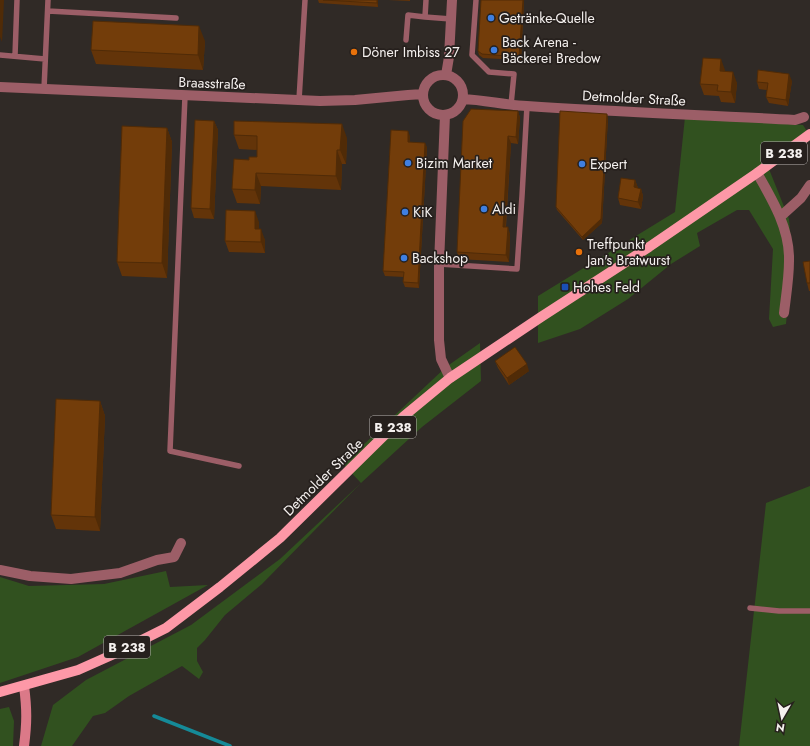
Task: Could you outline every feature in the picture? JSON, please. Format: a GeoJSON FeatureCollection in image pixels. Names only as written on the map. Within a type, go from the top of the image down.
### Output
{"type":"FeatureCollection","features":[{"type":"Feature","properties":{"kind":"main road","name":"Detmolder Straße"},"geometry":{"type":"LineString","coordinates":[[24,686],[78,670],[166,628],[220,587],[280,538],[340,481],[404,416],[450,378],[648,248],[757,173],[810,134]]}},
{"type":"Feature","properties":{"kind":"main road","name":"B 238"},"geometry":{"type":"LineString","coordinates":[[0,692],[24,686]]}},
{"type":"Feature","properties":{"kind":"main road"},"geometry":{"type":"LineString","coordinates":[[24,686],[27,707],[27,723],[24,746]]}},
{"type":"Feature","properties":{"kind":"street"},"geometry":{"type":"LineString","coordinates":[[446,74],[449,57],[452,0]]}},
{"type":"Feature","properties":{"kind":"street"},"geometry":{"type":"LineString","coordinates":[[446,74],[452,76],[462,86],[464,92],[461,105],[457,110],[445,115],[438,114],[427,107],[423,94],[424,88],[433,77],[446,74]]}},
{"type":"Feature","properties":{"kind":"street","name":"Braasstraße"},"geometry":{"type":"LineString","coordinates":[[0,87],[320,101],[355,100],[408,94],[423,94]]}},
{"type":"Feature","properties":{"kind":"street","name":"Detmolder Straße"},"geometry":{"type":"LineString","coordinates":[[463,99],[527,106],[794,120],[804,117]]}},
{"type":"Feature","properties":{"kind":"street"},"geometry":{"type":"LineString","coordinates":[[445,115],[439,264],[439,340],[441,359],[450,378]]}},
{"type":"Feature","properties":{"kind":"street"},"geometry":{"type":"LineString","coordinates":[[757,173],[780,217],[787,241],[790,260],[784,313]]}},
{"type":"Feature","properties":{"kind":"street"},"geometry":{"type":"LineString","coordinates":[[780,217],[801,198],[810,184]]}},
{"type":"Feature","properties":{"kind":"street"},"geometry":{"type":"LineString","coordinates":[[0,570],[30,576],[71,579],[120,573],[174,556],[181,543]]}},
{"type":"Feature","properties":{"kind":"lane"},"geometry":{"type":"LineString","coordinates":[[15,56],[17,0]]}},
{"type":"Feature","properties":{"kind":"lane"},"geometry":{"type":"LineString","coordinates":[[44,89],[48,0]]}},
{"type":"Feature","properties":{"kind":"lane"},"geometry":{"type":"LineString","coordinates":[[299,100],[304,0]]}},
{"type":"Feature","properties":{"kind":"lane"},"geometry":{"type":"LineString","coordinates":[[425,17],[426,0]]}},
{"type":"Feature","properties":{"kind":"lane"},"geometry":{"type":"LineString","coordinates":[[476,0],[472,55],[488,72],[514,74],[511,105]]}},
{"type":"Feature","properties":{"kind":"lane"},"geometry":{"type":"LineString","coordinates":[[48,11],[176,18]]}},
{"type":"Feature","properties":{"kind":"lane"},"geometry":{"type":"LineString","coordinates":[[406,40],[408,15],[451,19]]}},
{"type":"Feature","properties":{"kind":"lane"},"geometry":{"type":"LineString","coordinates":[[0,54],[45,59]]}},
{"type":"Feature","properties":{"kind":"lane"},"geometry":{"type":"LineString","coordinates":[[186,96],[170,451],[239,466]]}},
{"type":"Feature","properties":{"kind":"lane"},"geometry":{"type":"LineString","coordinates":[[439,264],[517,269],[527,106]]}},
{"type":"Feature","properties":{"kind":"lane"},"geometry":{"type":"LineString","coordinates":[[750,608],[779,611],[810,611]]}},
{"type":"Feature","properties":{"kind":"green space"},"geometry":{"type":"Polygon","coordinates":[[[685,117],[803,125],[810,136],[810,140],[769,169],[789,219],[792,253],[786,324],[773,327],[769,319],[773,249],[749,210],[737,210],[697,233],[700,246],[671,264],[628,299],[580,329],[538,343],[538,296],[675,212],[685,117]]]}},
{"type":"Feature","properties":{"kind":"green space"},"geometry":{"type":"Polygon","coordinates":[[[480,343],[481,381],[422,427],[361,483],[343,464],[446,367],[480,343]]]}},
{"type":"Feature","properties":{"kind":"green space"},"geometry":{"type":"Polygon","coordinates":[[[361,483],[262,584],[225,615],[197,648],[197,661],[203,672],[199,679],[182,666],[129,696],[105,713],[93,716],[72,746],[41,746],[53,705],[86,680],[191,625],[280,559],[361,483]]]}},
{"type":"Feature","properties":{"kind":"green space"},"geometry":{"type":"Polygon","coordinates":[[[810,486],[810,746],[739,746],[766,503],[810,486]]]}},
{"type":"Feature","properties":{"kind":"green space"},"geometry":{"type":"Polygon","coordinates":[[[166,571],[170,587],[208,585],[78,657],[0,683],[0,577],[29,586],[104,584],[166,571]]]}},
{"type":"Feature","properties":{"kind":"green space"},"geometry":{"type":"Polygon","coordinates":[[[9,707],[14,721],[13,746],[0,746],[0,709],[9,707]]]}},
{"type":"Feature","properties":{"kind":"building"},"geometry":{"type":"Polygon","coordinates":[[[323,0],[377,0],[377,3],[323,0]]]}},
{"type":"Feature","properties":{"kind":"building"},"geometry":{"type":"Polygon","coordinates":[[[481,0],[523,0],[519,57],[482,54],[478,51],[481,0]]]}},
{"type":"Feature","properties":{"kind":"building"},"geometry":{"type":"Polygon","coordinates":[[[93,21],[199,26],[198,55],[91,50],[93,21]]]}},
{"type":"Feature","properties":{"kind":"building"},"geometry":{"type":"Polygon","coordinates":[[[703,58],[721,59],[720,71],[733,72],[731,92],[717,91],[718,85],[700,84],[703,58]]]}},
{"type":"Feature","properties":{"kind":"building"},"geometry":{"type":"Polygon","coordinates":[[[758,70],[789,74],[786,100],[766,97],[768,83],[757,82],[758,70]]]}},
{"type":"Feature","properties":{"kind":"building"},"geometry":{"type":"Polygon","coordinates":[[[471,109],[518,111],[516,137],[508,136],[503,227],[508,227],[506,255],[457,252],[463,121],[471,109]]]}},
{"type":"Feature","properties":{"kind":"building","name":"Expert"},"geometry":{"type":"Polygon","coordinates":[[[560,111],[607,114],[601,219],[582,237],[556,207],[560,111]]]}},
{"type":"Feature","properties":{"kind":"building"},"geometry":{"type":"Polygon","coordinates":[[[195,120],[214,121],[210,209],[191,208],[195,120]]]}},
{"type":"Feature","properties":{"kind":"building"},"geometry":{"type":"Polygon","coordinates":[[[234,121],[342,124],[340,150],[337,150],[336,176],[256,173],[255,190],[232,189],[234,159],[249,160],[249,157],[257,157],[257,136],[234,135],[234,121]]]}},
{"type":"Feature","properties":{"kind":"building"},"geometry":{"type":"Polygon","coordinates":[[[122,126],[167,128],[162,263],[117,262],[122,126]]]}},
{"type":"Feature","properties":{"kind":"building"},"geometry":{"type":"Polygon","coordinates":[[[391,130],[408,131],[408,142],[425,143],[418,283],[403,282],[404,272],[383,271],[391,130]]]}},
{"type":"Feature","properties":{"kind":"building"},"geometry":{"type":"Polygon","coordinates":[[[621,178],[635,180],[634,187],[641,189],[638,202],[618,198],[621,178]]]}},
{"type":"Feature","properties":{"kind":"building"},"geometry":{"type":"Polygon","coordinates":[[[226,210],[255,211],[255,229],[261,229],[261,242],[225,241],[226,210]]]}},
{"type":"Feature","properties":{"kind":"building"},"geometry":{"type":"Polygon","coordinates":[[[810,261],[810,283],[807,283],[803,262],[810,261]]]}},
{"type":"Feature","properties":{"kind":"building"},"geometry":{"type":"Polygon","coordinates":[[[515,347],[527,364],[507,378],[495,361],[515,347]]]}},
{"type":"Feature","properties":{"kind":"building"},"geometry":{"type":"Polygon","coordinates":[[[56,399],[100,401],[95,517],[51,515],[56,399]]]}},
{"type":"Feature","properties":{"kind":"waterway"},"geometry":{"type":"LineString","coordinates":[[154,716],[230,746]]}},
{"type":"Feature","properties":{"kind":"place","name":"Getränke-Quelle"},"geometry":{"type":"Point","coordinates":[491,18]}},
{"type":"Feature","properties":{"kind":"place","name":"Back Arena - Bäckerei Bredow"},"geometry":{"type":"Point","coordinates":[494,50]}},
{"type":"Feature","properties":{"kind":"place","name":"Döner Imbiss 27"},"geometry":{"type":"Point","coordinates":[354,52]}},
{"type":"Feature","properties":{"kind":"place","name":"Bizim Market"},"geometry":{"type":"Point","coordinates":[408,163]}},
{"type":"Feature","properties":{"kind":"place","name":"Expert"},"geometry":{"type":"Point","coordinates":[582,164]}},
{"type":"Feature","properties":{"kind":"place","name":"Aldi"},"geometry":{"type":"Point","coordinates":[484,209]}},
{"type":"Feature","properties":{"kind":"place","name":"KiK"},"geometry":{"type":"Point","coordinates":[405,212]}},
{"type":"Feature","properties":{"kind":"place","name":"Treffpunkt Jan's Bratwurst"},"geometry":{"type":"Point","coordinates":[579,252]}},
{"type":"Feature","properties":{"kind":"place","name":"Backshop"},"geometry":{"type":"Point","coordinates":[404,258]}},
{"type":"Feature","properties":{"kind":"place","name":"Hohes Feld"},"geometry":{"type":"Point","coordinates":[565,287]}}]}
